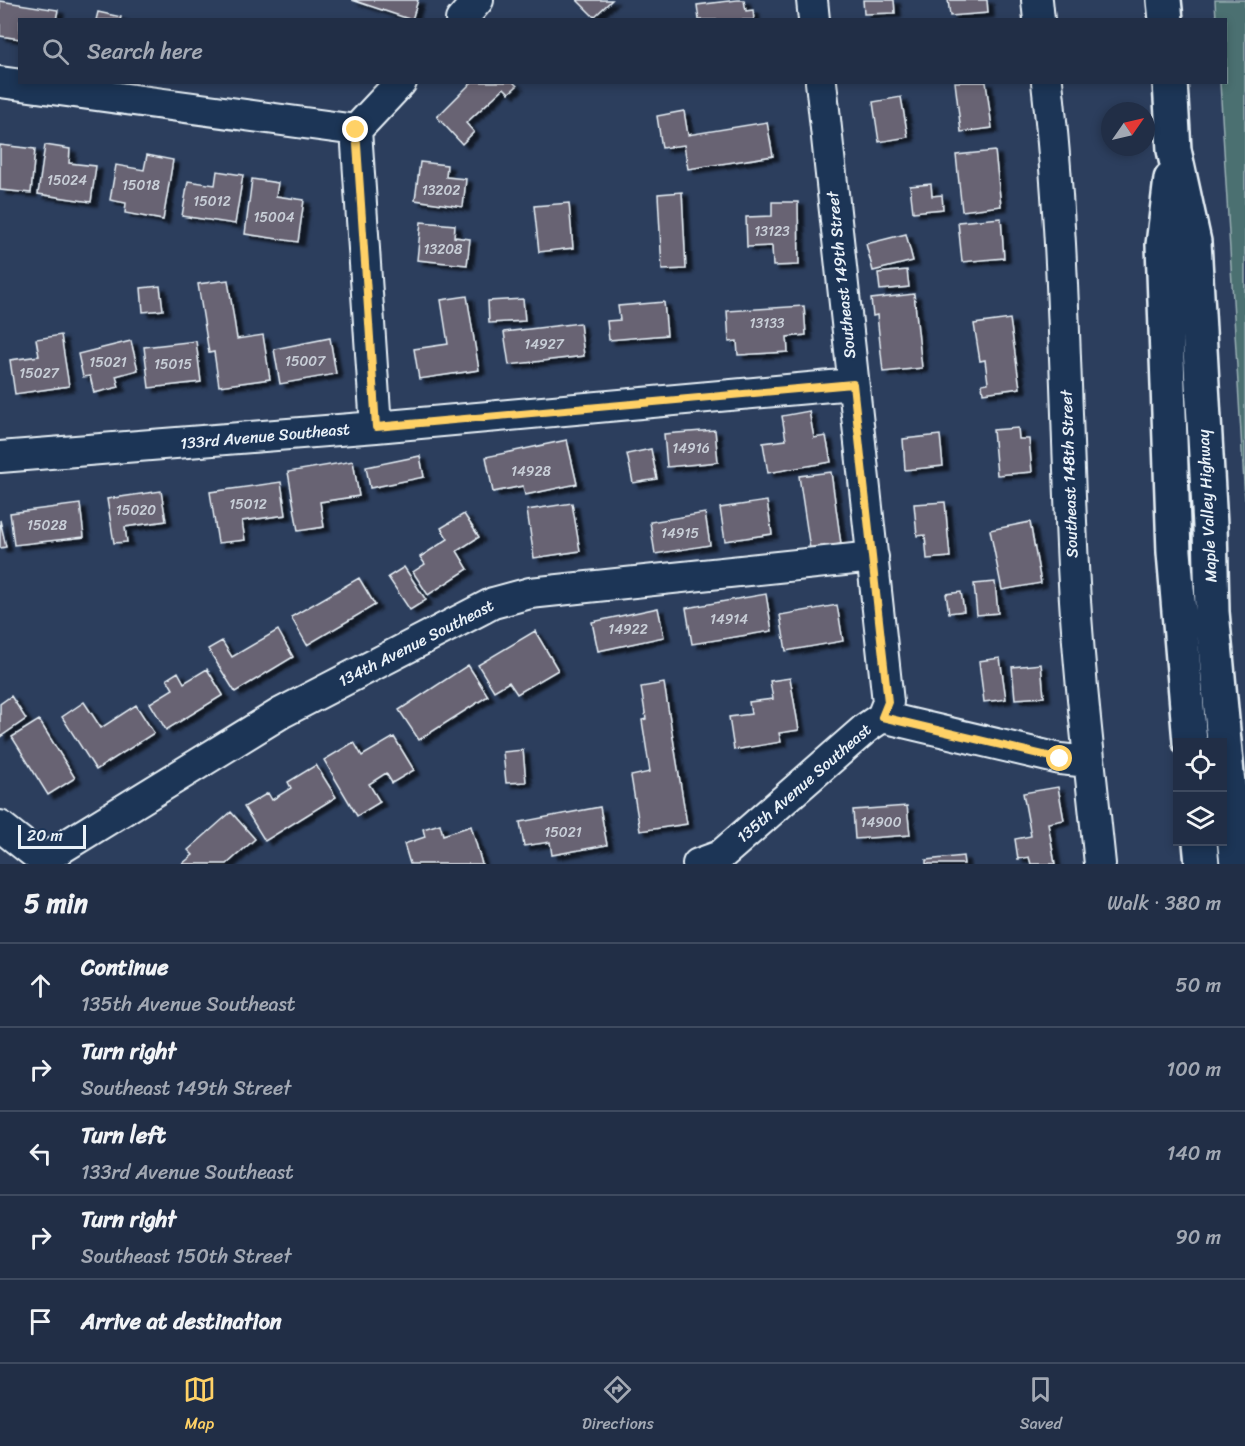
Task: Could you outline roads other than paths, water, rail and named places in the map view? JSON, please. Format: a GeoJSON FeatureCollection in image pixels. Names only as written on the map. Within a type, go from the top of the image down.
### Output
{"type":"FeatureCollection","features":[{"type":"Feature","properties":{"kind":"main road"},"geometry":{"type":"LineString","coordinates":[[1164,0],[1166,18]]}},
{"type":"Feature","properties":{"kind":"main road","name":"Maple Valley Highway"},"geometry":{"type":"LineString","coordinates":[[1170,84],[1174,150],[1194,242],[1210,526],[1212,612],[1238,864]]}},
{"type":"Feature","properties":{"kind":"main road","name":"Maple Valley Highway"},"geometry":{"type":"LineString","coordinates":[[1174,150],[1163,245],[1174,552],[1190,738]]}},
{"type":"Feature","properties":{"kind":"main road"},"geometry":{"type":"LineString","coordinates":[[1200,846],[1202,864]]}},
{"type":"Feature","properties":{"kind":"street"},"geometry":{"type":"LineString","coordinates":[[462,18],[478,0]]}},
{"type":"Feature","properties":{"kind":"street"},"geometry":{"type":"LineString","coordinates":[[812,0],[814,18]]}},
{"type":"Feature","properties":{"kind":"street"},"geometry":{"type":"LineString","coordinates":[[1037,0],[1039,18]]}},
{"type":"Feature","properties":{"kind":"street"},"geometry":{"type":"LineString","coordinates":[[0,82],[356,130]]}},
{"type":"Feature","properties":{"kind":"street"},"geometry":{"type":"LineString","coordinates":[[376,427],[356,130],[399,84]]}},
{"type":"Feature","properties":{"kind":"street","name":"Southeast 149th Street"},"geometry":{"type":"LineString","coordinates":[[821,84],[888,702],[882,717]]}},
{"type":"Feature","properties":{"kind":"street","name":"Southeast 148th Street"},"geometry":{"type":"LineString","coordinates":[[1047,84],[1055,157],[1073,569],[1100,864]]}},
{"type":"Feature","properties":{"kind":"street","name":"133rd Avenue Southeast"},"geometry":{"type":"LineString","coordinates":[[0,457],[376,427],[853,384]]}},
{"type":"Feature","properties":{"kind":"street","name":"134th Avenue Southeast"},"geometry":{"type":"LineString","coordinates":[[33,860],[281,713],[493,603],[530,593],[873,557]]}},
{"type":"Feature","properties":{"kind":"street","name":"135th Avenue Southeast"},"geometry":{"type":"LineString","coordinates":[[698,864],[720,856],[866,728],[882,717],[1060,759],[1089,762]]}},
{"type":"Feature","properties":{"kind":"street"},"geometry":{"type":"LineString","coordinates":[[0,826],[33,860]]}}]}
